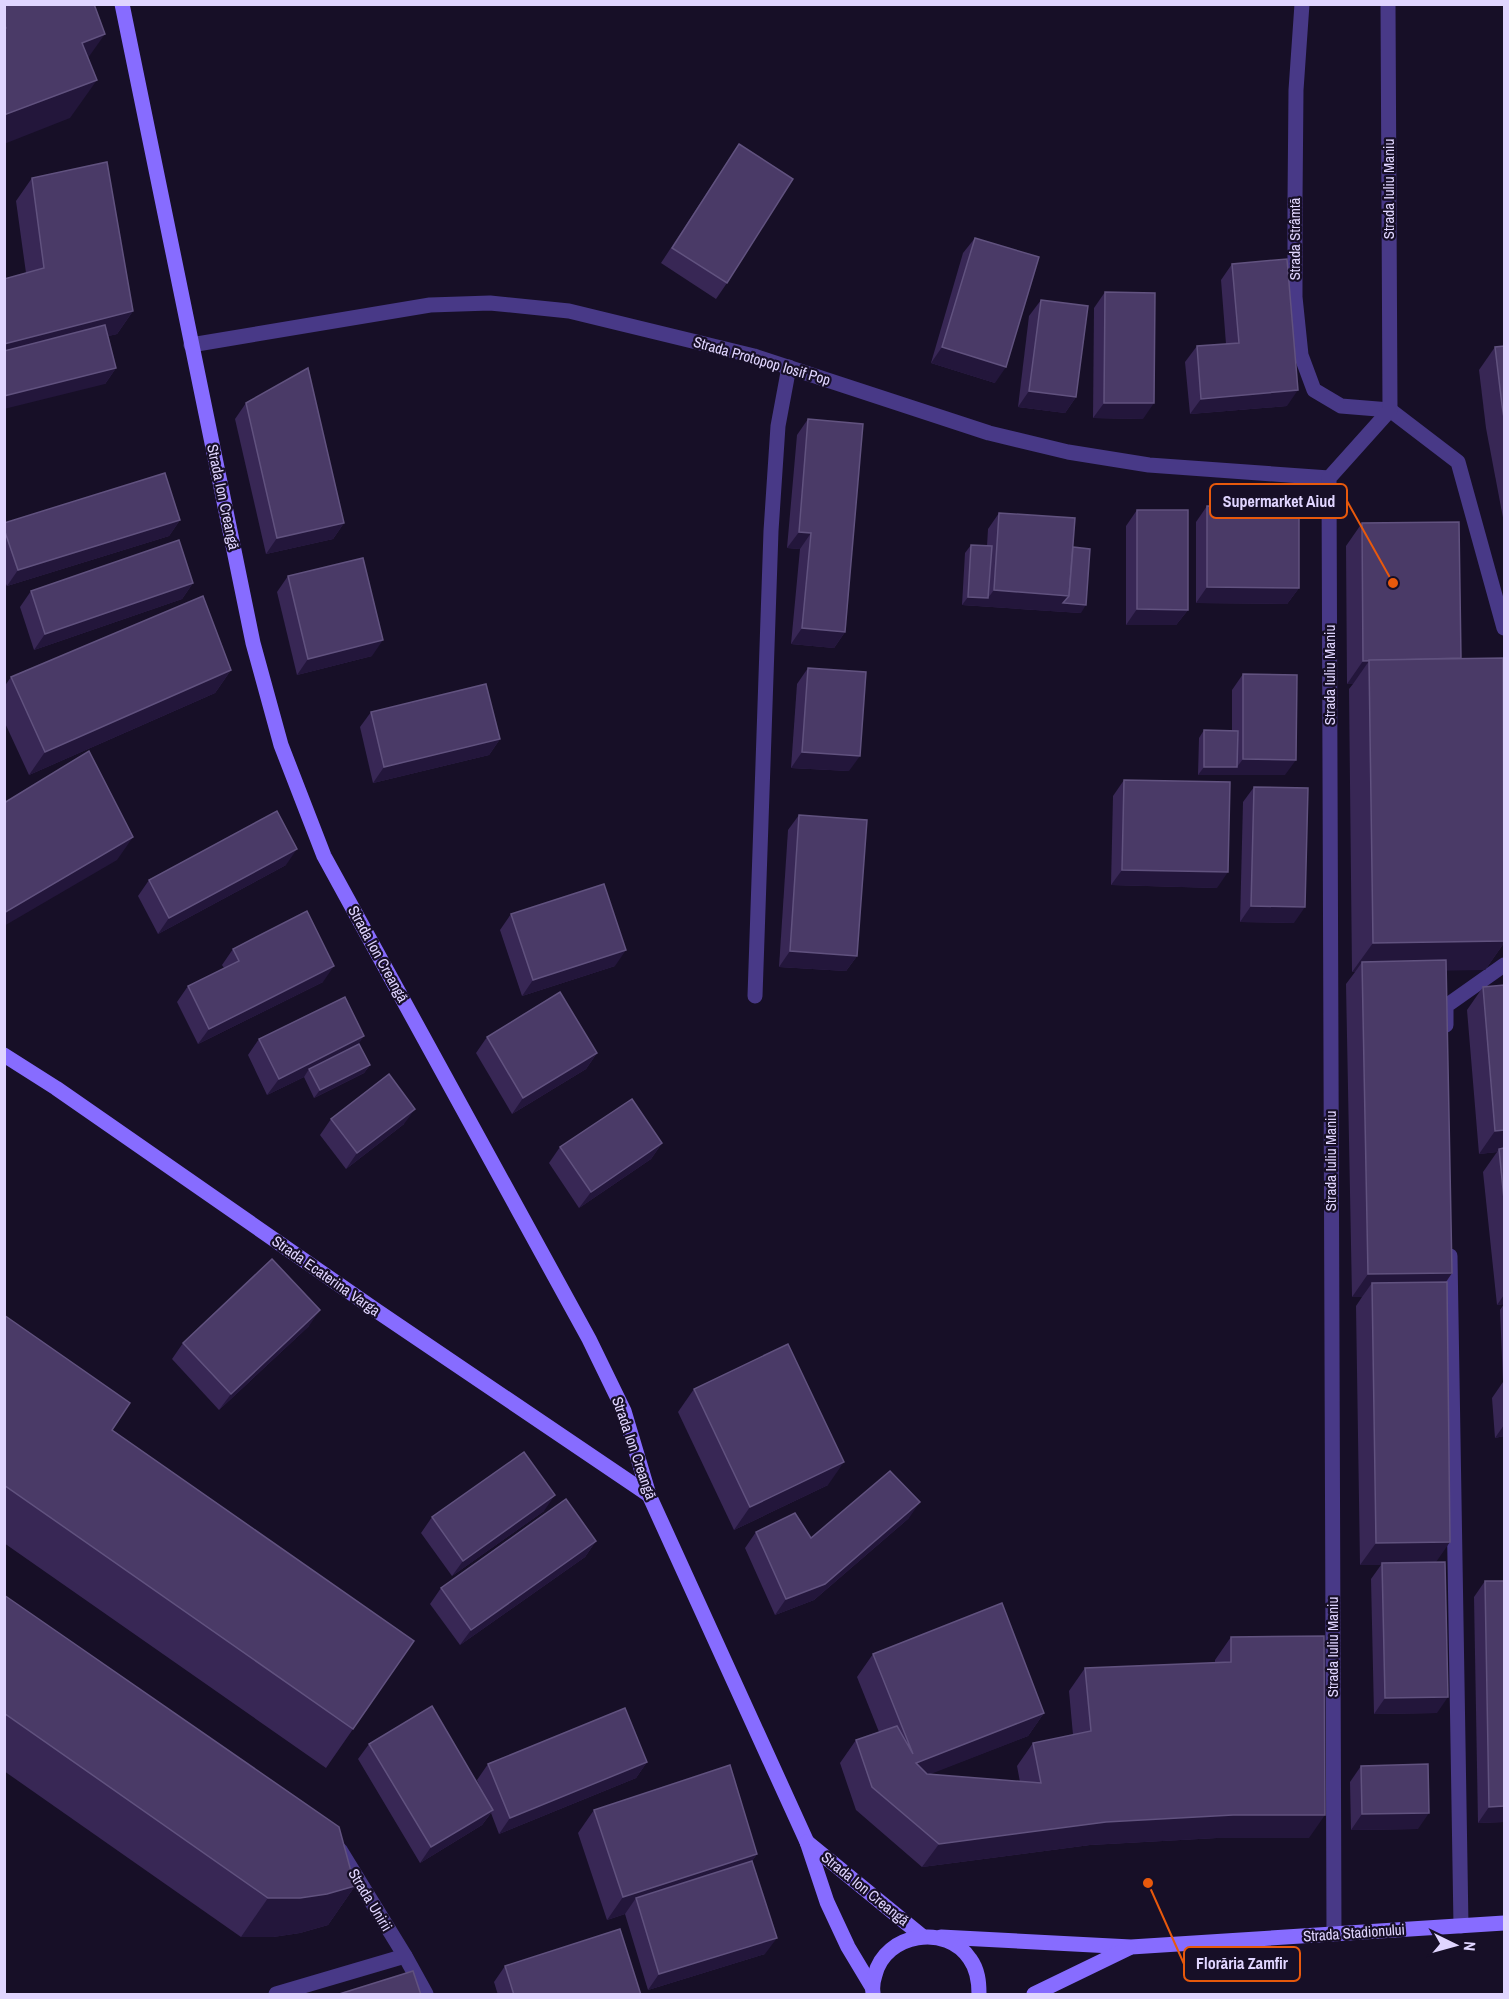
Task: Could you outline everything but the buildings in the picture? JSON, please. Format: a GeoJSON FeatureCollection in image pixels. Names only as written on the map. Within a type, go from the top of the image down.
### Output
{"type":"FeatureCollection","features":[{"type":"Feature","properties":{"kind":"main road","name":"Strada Ion Creangă"},"geometry":{"type":"LineString","coordinates":[[122,4],[253,643],[281,745],[324,856],[589,1339],[624,1411],[649,1495],[807,1842],[827,1902],[872,1991]]}},
{"type":"Feature","properties":{"kind":"main road","name":"Strada Ecaterina Varga"},"geometry":{"type":"LineString","coordinates":[[4,1055],[56,1088],[649,1495]]}},
{"type":"Feature","properties":{"kind":"main road","name":"Strada Ion Creangă"},"geometry":{"type":"LineString","coordinates":[[807,1842],[922,1936]]}},
{"type":"Feature","properties":{"kind":"main road","name":"Strada Stadionului"},"geometry":{"type":"LineString","coordinates":[[922,1936],[1131,1947],[1504,1923]]}},
{"type":"Feature","properties":{"kind":"main road"},"geometry":{"type":"LineString","coordinates":[[872,1991],[877,1967],[884,1956],[898,1943],[922,1936]]}},
{"type":"Feature","properties":{"kind":"main road"},"geometry":{"type":"LineString","coordinates":[[941,1937],[957,1946],[970,1959],[978,1978],[979,1995]]}},
{"type":"Feature","properties":{"kind":"main road","name":"Strada Stadionului"},"geometry":{"type":"LineString","coordinates":[[1034,1995],[1131,1947]]}},
{"type":"Feature","properties":{"kind":"street","name":"Strada Strâmtă"},"geometry":{"type":"LineString","coordinates":[[1302,4],[1296,90],[1295,201],[1295,297],[1301,355],[1314,390],[1341,406],[1390,410]]}},
{"type":"Feature","properties":{"kind":"street","name":"Strada Iuliu Maniu"},"geometry":{"type":"LineString","coordinates":[[1388,4],[1390,410]]}},
{"type":"Feature","properties":{"kind":"street","name":"Strada Protopop Iosif Pop"},"geometry":{"type":"LineString","coordinates":[[191,345],[430,305],[490,303],[569,311],[754,356],[989,433],[1068,452],[1149,465],[1329,478]]}},
{"type":"Feature","properties":{"kind":"street"},"geometry":{"type":"LineString","coordinates":[[755,996],[771,531],[778,426],[789,367]]}},
{"type":"Feature","properties":{"kind":"street"},"geometry":{"type":"LineString","coordinates":[[1329,478],[1390,410],[1458,462],[1504,628]]}},
{"type":"Feature","properties":{"kind":"street","name":"Strada Iuliu Maniu"},"geometry":{"type":"LineString","coordinates":[[1329,478],[1334,1934]]}},
{"type":"Feature","properties":{"kind":"street"},"geometry":{"type":"LineString","coordinates":[[1447,1042],[1446,1006],[1504,965]]}},
{"type":"Feature","properties":{"kind":"street"},"geometry":{"type":"LineString","coordinates":[[1450,1245],[1461,1926]]}},
{"type":"Feature","properties":{"kind":"street","name":"Strada Unirii"},"geometry":{"type":"LineString","coordinates":[[332,1838],[405,1956],[426,1995]]}},
{"type":"Feature","properties":{"kind":"street"},"geometry":{"type":"LineString","coordinates":[[276,1995],[405,1956]]}},
{"type":"Feature","properties":{"kind":"place","name":"Supermarket Aiud"},"geometry":{"type":"Point","coordinates":[1393,583]}},
{"type":"Feature","properties":{"kind":"place","name":"Florăria Zamfir"},"geometry":{"type":"Point","coordinates":[1148,1883]}}]}
